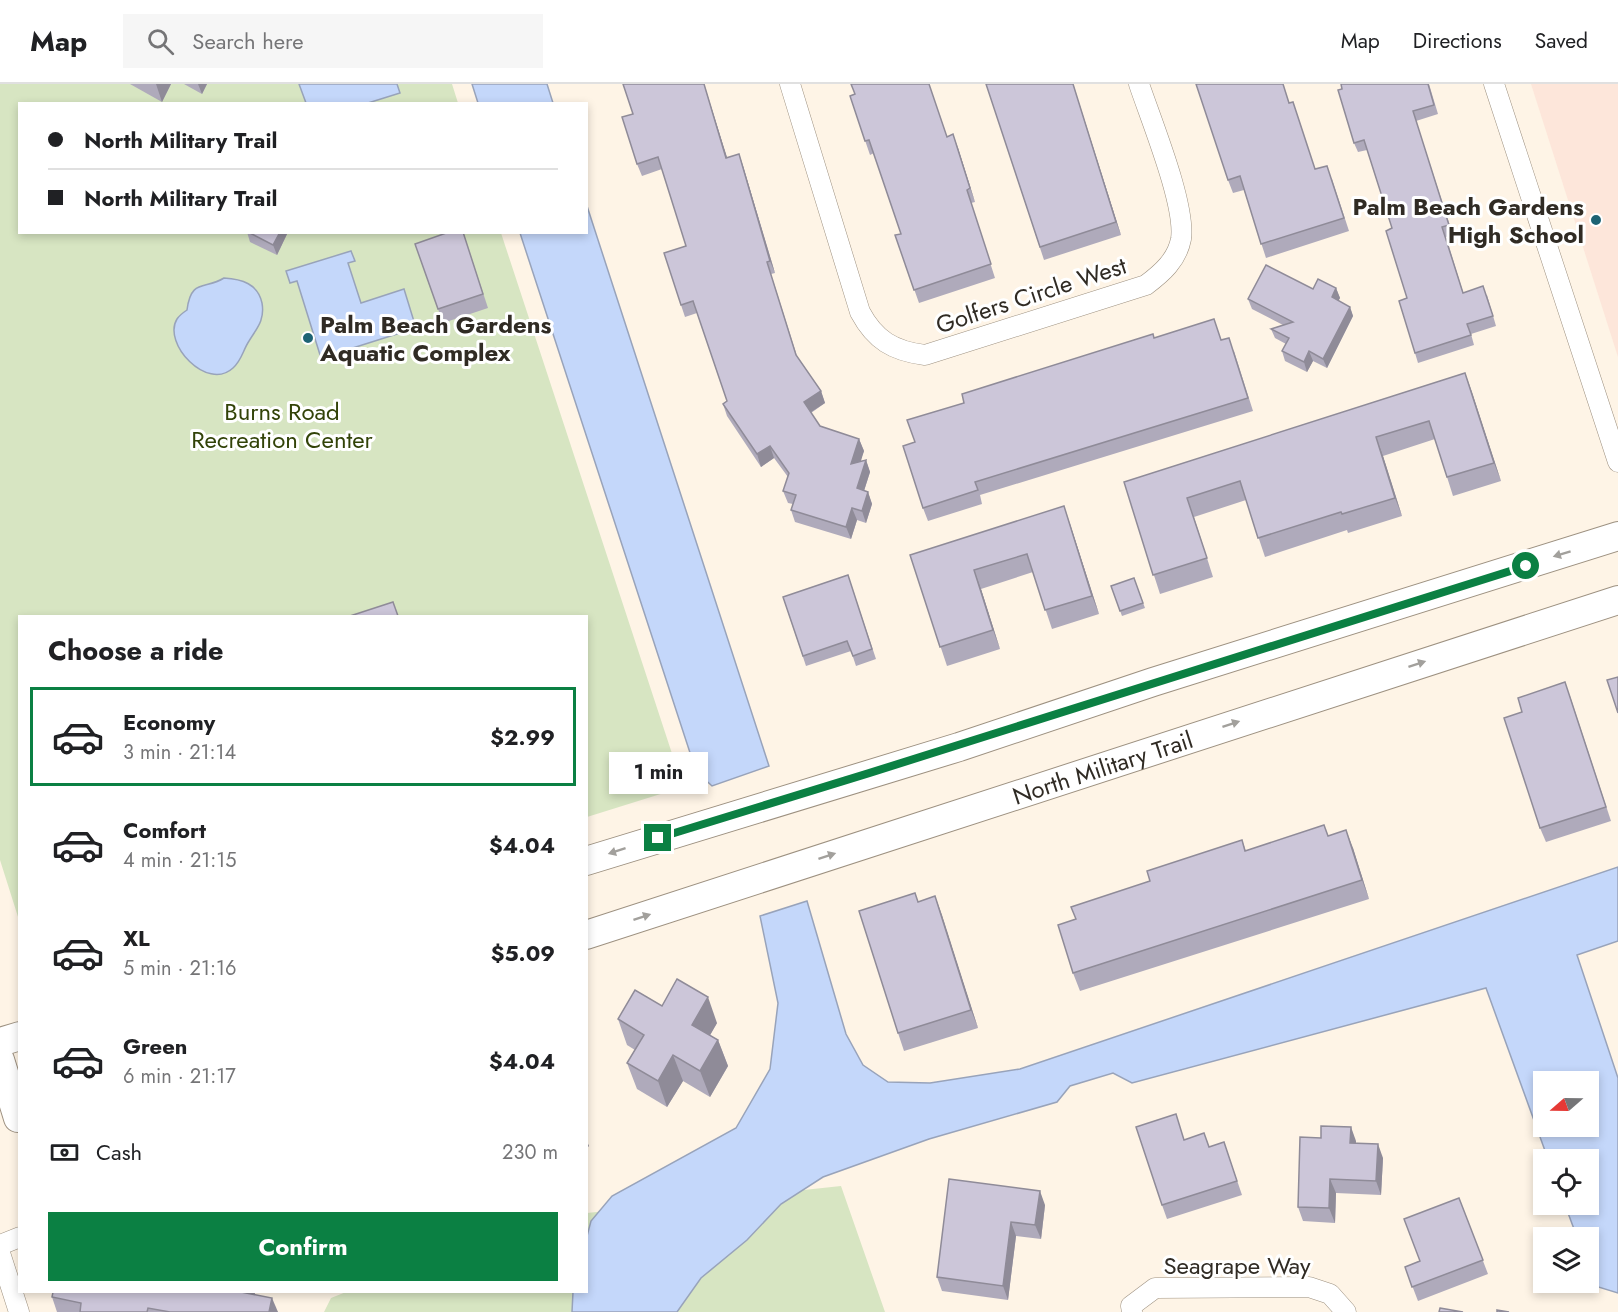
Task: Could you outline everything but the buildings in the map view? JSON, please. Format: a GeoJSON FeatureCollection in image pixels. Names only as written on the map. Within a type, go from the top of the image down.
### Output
{"type":"FeatureCollection","features":[{"type":"Feature","properties":{"kind":"main road"},"geometry":{"type":"LineString","coordinates":[[588,860],[959,747],[1164,678],[1618,536]]}},
{"type":"Feature","properties":{"kind":"main road","name":"North Military Trail"},"geometry":{"type":"LineString","coordinates":[[588,934],[1618,600]]}},
{"type":"Feature","properties":{"kind":"main road"},"geometry":{"type":"LineString","coordinates":[[0,1042],[18,1037]]}},
{"type":"Feature","properties":{"kind":"main road"},"geometry":{"type":"LineString","coordinates":[[0,1060],[14,1120]]}},
{"type":"Feature","properties":{"kind":"street","name":"Golfers Circle West"},"geometry":{"type":"LineString","coordinates":[[790,84],[860,312],[869,329],[884,343],[902,352],[925,355],[1146,285],[1162,273],[1174,257],[1181,238],[1179,206],[1139,84]]}},
{"type":"Feature","properties":{"kind":"street"},"geometry":{"type":"LineString","coordinates":[[1494,84],[1618,462]]}},
{"type":"Feature","properties":{"kind":"street"},"geometry":{"type":"LineString","coordinates":[[0,1245],[18,1238]]}},
{"type":"Feature","properties":{"kind":"street"},"geometry":{"type":"LineString","coordinates":[[0,1254],[19,1312]]}},
{"type":"Feature","properties":{"kind":"street","name":"Seagrape Way"},"geometry":{"type":"LineString","coordinates":[[1132,1312],[1131,1306],[1155,1288],[1297,1287],[1309,1287],[1330,1294],[1346,1312]]}},
{"type":"Feature","properties":{"kind":"shaded area","name":"Palm Beach Gardens High School"},"geometry":{"type":"Polygon","coordinates":[[[1531,84],[1618,84],[1618,357],[1531,84]]]}},
{"type":"Feature","properties":{"kind":"green space","name":"Burns Road Recreation Center"},"geometry":{"type":"Polygon","coordinates":[[[0,84],[452,84],[458,102],[18,102],[18,234],[501,234],[683,787],[588,817],[588,615],[18,615],[18,917],[0,860],[0,84]]]}},
{"type":"Feature","properties":{"kind":"green space"},"geometry":{"type":"Polygon","coordinates":[[[841,1186],[885,1312],[324,1312],[331,1298],[344,1293],[588,1293],[588,1213],[841,1186]]]}},
{"type":"Feature","properties":{"kind":"water"},"geometry":{"type":"Polygon","coordinates":[[[299,84],[397,84],[400,93],[371,102],[306,102],[299,84]]]}},
{"type":"Feature","properties":{"kind":"water"},"geometry":{"type":"Polygon","coordinates":[[[472,84],[547,84],[553,102],[478,102],[472,84]]]}},
{"type":"Feature","properties":{"kind":"water"},"geometry":{"type":"Polygon","coordinates":[[[588,209],[769,766],[712,786],[696,771],[520,234],[588,234],[588,209]]]}},
{"type":"Feature","properties":{"kind":"water"},"geometry":{"type":"Polygon","coordinates":[[[351,251],[355,261],[348,263],[361,303],[404,289],[416,328],[321,358],[297,281],[290,283],[286,271],[351,251]]]}},
{"type":"Feature","properties":{"kind":"water"},"geometry":{"type":"Polygon","coordinates":[[[224,278],[243,281],[253,287],[262,303],[262,314],[257,328],[236,365],[223,374],[211,374],[190,362],[181,351],[174,329],[177,319],[187,310],[195,289],[224,278]]]}},
{"type":"Feature","properties":{"kind":"water"},"geometry":{"type":"Polygon","coordinates":[[[1618,867],[1618,941],[1577,955],[1618,1078],[1618,1293],[1599,1287],[1599,1227],[1573,1227],[1569,1215],[1599,1215],[1599,1149],[1544,1149],[1540,1137],[1599,1137],[1599,1071],[1533,1071],[1533,1118],[1486,988],[1132,1083],[1113,1073],[1070,1086],[1057,1102],[929,1139],[823,1177],[781,1204],[747,1240],[701,1278],[677,1312],[572,1312],[573,1293],[588,1293],[588,1232],[591,1221],[612,1196],[736,1128],[770,1069],[778,1003],[760,916],[807,901],[846,1034],[863,1065],[888,1082],[930,1083],[1020,1069],[1618,867]]]}},
{"type":"Feature","properties":{"kind":"place","name":"Palm Beach Gardens High School"},"geometry":{"type":"Point","coordinates":[1596,220]}},
{"type":"Feature","properties":{"kind":"place","name":"Palm Beach Gardens Aquatic Complex"},"geometry":{"type":"Point","coordinates":[308,338]}},
{"type":"Feature","properties":{"kind":"route"},"geometry":{"type":"LineString","coordinates":[[658,838],[959,747],[1153,682],[1526,566]]}}]}
